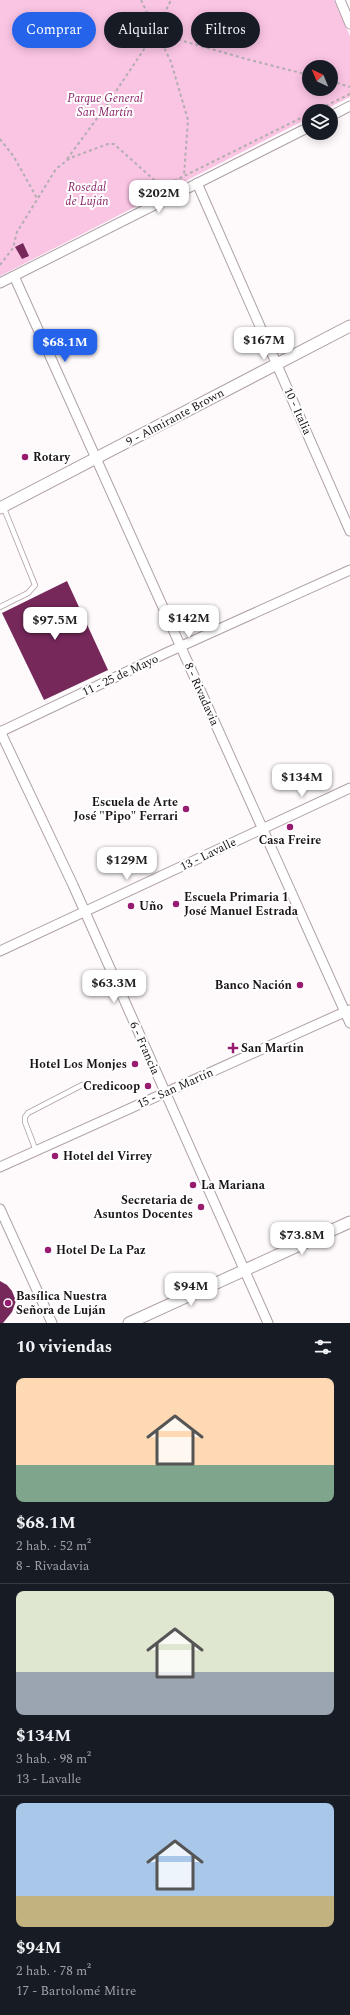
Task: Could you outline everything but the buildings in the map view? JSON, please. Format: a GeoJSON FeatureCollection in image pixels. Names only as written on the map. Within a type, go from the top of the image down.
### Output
{"type":"FeatureCollection","features":[{"type":"Feature","properties":{"kind":"street"},"geometry":{"type":"LineString","coordinates":[[340,0],[350,24]]}},
{"type":"Feature","properties":{"kind":"street"},"geometry":{"type":"LineString","coordinates":[[338,112],[350,106]]}},
{"type":"Feature","properties":{"kind":"street"},"geometry":{"type":"LineString","coordinates":[[0,283],[302,130]]}},
{"type":"Feature","properties":{"kind":"street","name":"10 - Italia"},"geometry":{"type":"LineString","coordinates":[[197,183],[350,530]]}},
{"type":"Feature","properties":{"kind":"street","name":"8 - Rivadavia"},"geometry":{"type":"LineString","coordinates":[[14,276],[262,828],[347,1011],[350,1023]]}},
{"type":"Feature","properties":{"kind":"street","name":"9 - Almirante Brown"},"geometry":{"type":"LineString","coordinates":[[1,507],[350,326]]}},
{"type":"Feature","properties":{"kind":"street","name":"11 - 25 de Mayo"},"geometry":{"type":"LineString","coordinates":[[0,732],[180,646],[350,570]]}},
{"type":"Feature","properties":{"kind":"street","name":"6 - Francia"},"geometry":{"type":"LineString","coordinates":[[0,732],[85,912],[164,1093],[268,1323]]}},
{"type":"Feature","properties":{"kind":"street","name":"13 - Lavalle"},"geometry":{"type":"LineString","coordinates":[[0,951],[350,788]]}},
{"type":"Feature","properties":{"kind":"street","name":"15 - San Martín"},"geometry":{"type":"LineString","coordinates":[[0,1167],[347,1011]]}},
{"type":"Feature","properties":{"kind":"street"},"geometry":{"type":"LineString","coordinates":[[0,1209],[52,1323]]}},
{"type":"Feature","properties":{"kind":"street"},"geometry":{"type":"LineString","coordinates":[[129,1323],[350,1222]]}},
{"type":"Feature","properties":{"kind":"lane"},"geometry":{"type":"LineString","coordinates":[[0,607],[28,593],[35,585],[1,507]]}},
{"type":"Feature","properties":{"kind":"lane"},"geometry":{"type":"LineString","coordinates":[[36,1151],[25,1122],[25,1117],[28,1113],[82,1085]]}},
{"type":"Feature","properties":{"kind":"path"},"geometry":{"type":"LineString","coordinates":[[141,0],[146,12]]}},
{"type":"Feature","properties":{"kind":"path"},"geometry":{"type":"LineString","coordinates":[[165,12],[171,0]]}},
{"type":"Feature","properties":{"kind":"path"},"geometry":{"type":"LineString","coordinates":[[183,41],[302,73]]}},
{"type":"Feature","properties":{"kind":"path"},"geometry":{"type":"LineString","coordinates":[[0,266],[13,248],[17,232],[56,169],[66,160],[104,109],[145,48]]}},
{"type":"Feature","properties":{"kind":"path"},"geometry":{"type":"LineString","coordinates":[[163,48],[171,62],[188,120],[184,175],[185,189]]}},
{"type":"Feature","properties":{"kind":"path"},"geometry":{"type":"LineString","coordinates":[[338,83],[350,87]]}},
{"type":"Feature","properties":{"kind":"path"},"geometry":{"type":"LineString","coordinates":[[329,104],[350,94]]}},
{"type":"Feature","properties":{"kind":"path"},"geometry":{"type":"LineString","coordinates":[[66,160],[108,144],[114,144],[160,184],[168,184],[302,117]]}},
{"type":"Feature","properties":{"kind":"path"},"geometry":{"type":"LineString","coordinates":[[0,139],[14,157],[38,200]]}},
{"type":"Feature","properties":{"kind":"green space","name":"Parque General San Martín"},"geometry":{"type":"Polygon","coordinates":[[[0,0],[334,0],[350,36],[350,97],[336,104],[302,104],[302,122],[0,276],[0,0]]]}},
{"type":"Feature","properties":{"kind":"place","name":"Rotary"},"geometry":{"type":"Point","coordinates":[25,457]}},
{"type":"Feature","properties":{"kind":"place","name":"Escuela de Arte José \"Pipo\" Ferrari"},"geometry":{"type":"Point","coordinates":[186,809]}},
{"type":"Feature","properties":{"kind":"place","name":"Casa Freire"},"geometry":{"type":"Point","coordinates":[290,827]}},
{"type":"Feature","properties":{"kind":"place","name":"Escuela Primaria 1 José Manuel Estrada"},"geometry":{"type":"Point","coordinates":[176,904]}},
{"type":"Feature","properties":{"kind":"place","name":"Uño"},"geometry":{"type":"Point","coordinates":[131,906]}},
{"type":"Feature","properties":{"kind":"place","name":"Banco Nación"},"geometry":{"type":"Point","coordinates":[300,985]}},
{"type":"Feature","properties":{"kind":"place","name":"San Martin"},"geometry":{"type":"Point","coordinates":[233,1048]}},
{"type":"Feature","properties":{"kind":"place","name":"Hotel Los Monjes"},"geometry":{"type":"Point","coordinates":[135,1064]}},
{"type":"Feature","properties":{"kind":"place","name":"Credicoop"},"geometry":{"type":"Point","coordinates":[148,1086]}},
{"type":"Feature","properties":{"kind":"place","name":"Hotel del Virrey"},"geometry":{"type":"Point","coordinates":[55,1156]}},
{"type":"Feature","properties":{"kind":"place","name":"La Mariana"},"geometry":{"type":"Point","coordinates":[193,1185]}},
{"type":"Feature","properties":{"kind":"place","name":"Secretaria de Asuntos Docentes"},"geometry":{"type":"Point","coordinates":[201,1207]}},
{"type":"Feature","properties":{"kind":"place","name":"Hotel De La Paz"},"geometry":{"type":"Point","coordinates":[48,1250]}},
{"type":"Feature","properties":{"kind":"place","name":"Basílica Nuestra Señora de Luján"},"geometry":{"type":"Point","coordinates":[8,1303]}},
{"type":"Feature","properties":{"kind":"park label","name":"Rosedal de Luján"},"geometry":{"type":"Point","coordinates":[87,194]}}]}
